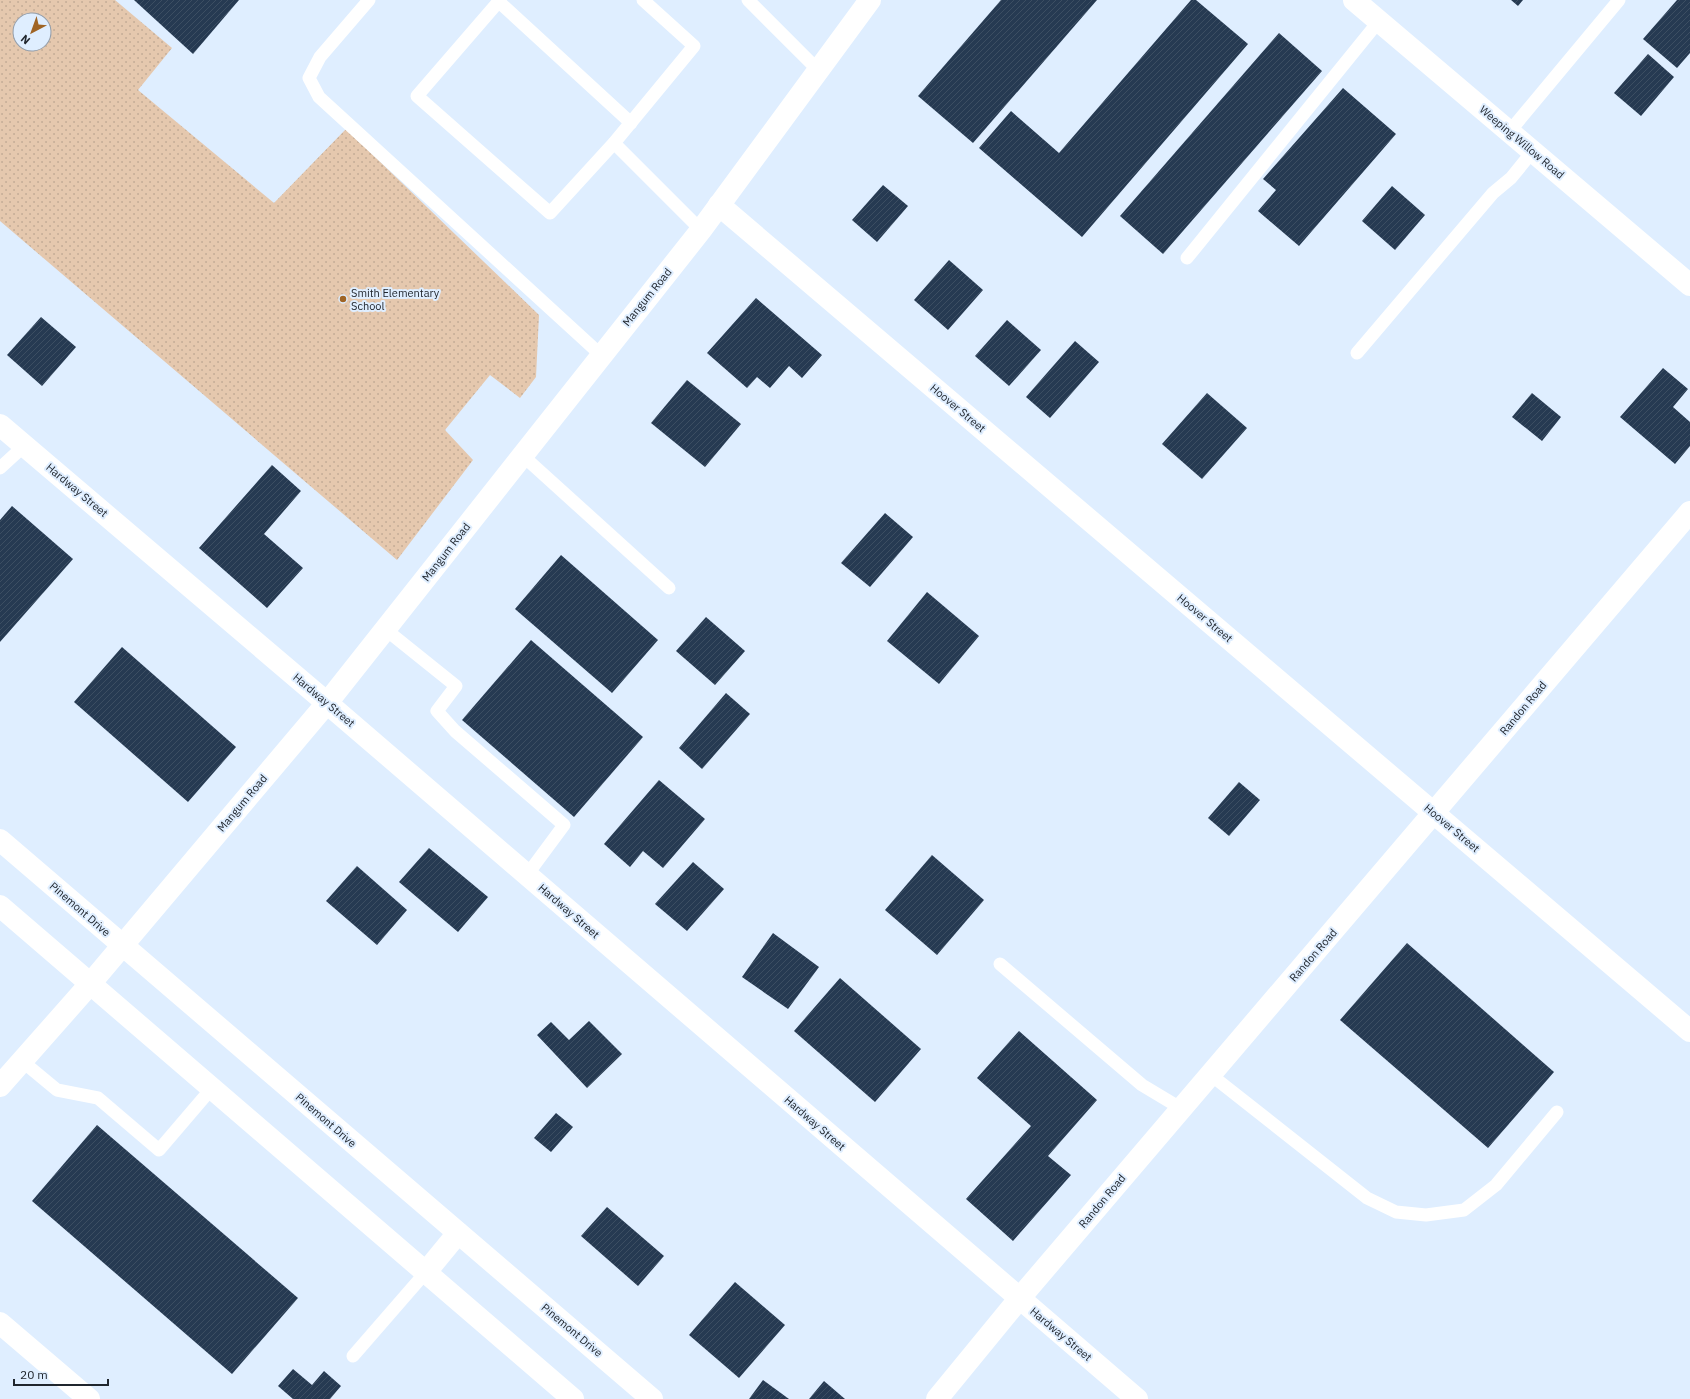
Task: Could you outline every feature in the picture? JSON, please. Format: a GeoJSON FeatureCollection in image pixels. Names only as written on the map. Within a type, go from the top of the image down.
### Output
{"type":"FeatureCollection","features":[{"type":"Feature","properties":{"kind":"street","name":"Mangum Road"},"geometry":{"type":"LineString","coordinates":[[0,1086],[90,984],[327,703],[701,230],[870,0]]}},
{"type":"Feature","properties":{"kind":"street","name":"Weeping Willow Road"},"geometry":{"type":"LineString","coordinates":[[1354,0],[1690,285]]}},
{"type":"Feature","properties":{"kind":"street","name":"Hoover Street"},"geometry":{"type":"LineString","coordinates":[[719,205],[1690,1031]]}},
{"type":"Feature","properties":{"kind":"street","name":"Hardway Street"},"geometry":{"type":"LineString","coordinates":[[0,425],[327,703],[1137,1399]]}},
{"type":"Feature","properties":{"kind":"street","name":"Randon Road"},"geometry":{"type":"LineString","coordinates":[[937,1399],[1019,1299],[1690,512]]}},
{"type":"Feature","properties":{"kind":"street","name":"Pinemont Drive"},"geometry":{"type":"LineString","coordinates":[[0,840],[652,1399]]}},
{"type":"Feature","properties":{"kind":"street"},"geometry":{"type":"LineString","coordinates":[[0,906],[573,1399]]}},
{"type":"Feature","properties":{"kind":"street"},"geometry":{"type":"LineString","coordinates":[[426,1272],[458,1233]]}},
{"type":"Feature","properties":{"kind":"street"},"geometry":{"type":"LineString","coordinates":[[0,1322],[90,1399]]}},
{"type":"Feature","properties":{"kind":"lane"},"geometry":{"type":"LineString","coordinates":[[369,0],[320,56],[309,78],[319,97],[601,355]]}},
{"type":"Feature","properties":{"kind":"lane"},"geometry":{"type":"LineString","coordinates":[[631,123],[499,1],[417,96],[550,213],[614,143],[631,123],[694,46],[643,0]]}},
{"type":"Feature","properties":{"kind":"lane"},"geometry":{"type":"LineString","coordinates":[[748,0],[818,70]]}},
{"type":"Feature","properties":{"kind":"lane"},"geometry":{"type":"LineString","coordinates":[[1510,131],[1619,0]]}},
{"type":"Feature","properties":{"kind":"lane"},"geometry":{"type":"LineString","coordinates":[[1188,258],[1379,21]]}},
{"type":"Feature","properties":{"kind":"lane"},"geometry":{"type":"LineString","coordinates":[[614,143],[701,230]]}},
{"type":"Feature","properties":{"kind":"lane"},"geometry":{"type":"LineString","coordinates":[[1358,353],[1493,193],[1511,178],[1532,150]]}},
{"type":"Feature","properties":{"kind":"lane"},"geometry":{"type":"LineString","coordinates":[[0,468],[24,446]]}},
{"type":"Feature","properties":{"kind":"lane"},"geometry":{"type":"LineString","coordinates":[[522,455],[669,588]]}},
{"type":"Feature","properties":{"kind":"lane"},"geometry":{"type":"LineString","coordinates":[[385,629],[456,686],[437,711],[455,731],[564,825],[527,875]]}},
{"type":"Feature","properties":{"kind":"lane"},"geometry":{"type":"LineString","coordinates":[[1000,964],[1142,1085],[1182,1109]]}},
{"type":"Feature","properties":{"kind":"lane"},"geometry":{"type":"LineString","coordinates":[[22,1061],[57,1090],[98,1098],[159,1150],[212,1088]]}},
{"type":"Feature","properties":{"kind":"lane"},"geometry":{"type":"LineString","coordinates":[[1210,1075],[1367,1198],[1396,1212],[1426,1215],[1464,1210],[1496,1185],[1557,1112]]}},
{"type":"Feature","properties":{"kind":"lane"},"geometry":{"type":"LineString","coordinates":[[353,1356],[426,1272]]}},
{"type":"Feature","properties":{"kind":"shaded area"},"geometry":{"type":"Polygon","coordinates":[[[0,0],[115,0],[172,48],[138,90],[274,203],[346,129],[539,315],[536,377],[520,398],[490,375],[445,430],[473,460],[397,560],[0,221],[0,0]]]}},
{"type":"Feature","properties":{"kind":"building"},"geometry":{"type":"Polygon","coordinates":[[[134,0],[239,0],[193,54],[134,0]]]}},
{"type":"Feature","properties":{"kind":"building"},"geometry":{"type":"Polygon","coordinates":[[[1001,0],[1097,0],[973,143],[918,96],[1001,0]]]}},
{"type":"Feature","properties":{"kind":"building"},"geometry":{"type":"Polygon","coordinates":[[[1191,0],[1196,0],[1248,44],[1082,237],[979,148],[1011,111],[1059,153],[1191,0]]]}},
{"type":"Feature","properties":{"kind":"building"},"geometry":{"type":"Polygon","coordinates":[[[1511,0],[1523,0],[1518,6],[1511,0]]]}},
{"type":"Feature","properties":{"kind":"building"},"geometry":{"type":"Polygon","coordinates":[[[1677,0],[1690,0],[1690,53],[1677,68],[1643,39],[1677,0]]]}},
{"type":"Feature","properties":{"kind":"building"},"geometry":{"type":"Polygon","coordinates":[[[1279,33],[1322,71],[1163,254],[1120,216],[1279,33]]]}},
{"type":"Feature","properties":{"kind":"building"},"geometry":{"type":"Polygon","coordinates":[[[1648,54],[1674,77],[1641,116],[1614,93],[1648,54]]]}},
{"type":"Feature","properties":{"kind":"building"},"geometry":{"type":"Polygon","coordinates":[[[1343,88],[1396,134],[1299,246],[1258,211],[1276,190],[1263,179],[1343,88]]]}},
{"type":"Feature","properties":{"kind":"building"},"geometry":{"type":"Polygon","coordinates":[[[883,185],[908,206],[877,242],[852,220],[883,185]]]}},
{"type":"Feature","properties":{"kind":"building"},"geometry":{"type":"Polygon","coordinates":[[[1392,186],[1425,215],[1395,250],[1362,221],[1392,186]]]}},
{"type":"Feature","properties":{"kind":"building"},"geometry":{"type":"Polygon","coordinates":[[[949,260],[983,290],[948,330],[914,300],[949,260]]]}},
{"type":"Feature","properties":{"kind":"building"},"geometry":{"type":"Polygon","coordinates":[[[756,298],[822,355],[802,378],[789,366],[770,388],[757,377],[747,388],[707,353],[756,298]]]}},
{"type":"Feature","properties":{"kind":"building"},"geometry":{"type":"Polygon","coordinates":[[[41,317],[76,347],[42,386],[7,355],[41,317]]]}},
{"type":"Feature","properties":{"kind":"building"},"geometry":{"type":"Polygon","coordinates":[[[1007,320],[1041,350],[1009,386],[975,356],[1007,320]]]}},
{"type":"Feature","properties":{"kind":"building"},"geometry":{"type":"Polygon","coordinates":[[[1075,341],[1099,362],[1050,418],[1026,397],[1075,341]]]}},
{"type":"Feature","properties":{"kind":"building"},"geometry":{"type":"Polygon","coordinates":[[[1663,368],[1688,389],[1673,407],[1690,422],[1690,446],[1675,464],[1620,417],[1663,368]]]}},
{"type":"Feature","properties":{"kind":"building"},"geometry":{"type":"Polygon","coordinates":[[[687,380],[741,424],[705,467],[651,423],[687,380]]]}},
{"type":"Feature","properties":{"kind":"building"},"geometry":{"type":"Polygon","coordinates":[[[1207,393],[1247,428],[1202,479],[1162,444],[1207,393]]]}},
{"type":"Feature","properties":{"kind":"building"},"geometry":{"type":"Polygon","coordinates":[[[1532,393],[1561,417],[1542,441],[1512,417],[1532,393]]]}},
{"type":"Feature","properties":{"kind":"building"},"geometry":{"type":"Polygon","coordinates":[[[272,465],[301,491],[264,534],[303,568],[267,608],[199,548],[272,465]]]}},
{"type":"Feature","properties":{"kind":"building"},"geometry":{"type":"Polygon","coordinates":[[[12,506],[73,559],[0,642],[0,520],[12,506]]]}},
{"type":"Feature","properties":{"kind":"building"},"geometry":{"type":"Polygon","coordinates":[[[885,513],[913,537],[870,587],[841,563],[885,513]]]}},
{"type":"Feature","properties":{"kind":"building"},"geometry":{"type":"Polygon","coordinates":[[[561,555],[658,640],[612,693],[515,609],[561,555]]]}},
{"type":"Feature","properties":{"kind":"building"},"geometry":{"type":"Polygon","coordinates":[[[927,592],[979,636],[939,684],[887,641],[927,592]]]}},
{"type":"Feature","properties":{"kind":"building"},"geometry":{"type":"Polygon","coordinates":[[[706,617],[745,651],[715,685],[676,651],[706,617]]]}},
{"type":"Feature","properties":{"kind":"building"},"geometry":{"type":"Polygon","coordinates":[[[531,640],[643,737],[574,817],[462,720],[531,640]]]}},
{"type":"Feature","properties":{"kind":"building"},"geometry":{"type":"Polygon","coordinates":[[[122,647],[236,747],[188,802],[74,702],[122,647]]]}},
{"type":"Feature","properties":{"kind":"building"},"geometry":{"type":"Polygon","coordinates":[[[726,693],[750,714],[702,769],[679,748],[726,693]]]}},
{"type":"Feature","properties":{"kind":"building"},"geometry":{"type":"Polygon","coordinates":[[[659,780],[705,819],[663,868],[643,851],[630,867],[604,844],[659,780]]]}},
{"type":"Feature","properties":{"kind":"building"},"geometry":{"type":"Polygon","coordinates":[[[1239,782],[1260,800],[1229,836],[1208,818],[1239,782]]]}},
{"type":"Feature","properties":{"kind":"building"},"geometry":{"type":"Polygon","coordinates":[[[429,848],[488,897],[458,932],[399,882],[429,848]]]}},
{"type":"Feature","properties":{"kind":"building"},"geometry":{"type":"Polygon","coordinates":[[[932,855],[984,900],[937,955],[885,910],[932,855]]]}},
{"type":"Feature","properties":{"kind":"building"},"geometry":{"type":"Polygon","coordinates":[[[693,862],[724,889],[687,931],[655,904],[693,862]]]}},
{"type":"Feature","properties":{"kind":"building"},"geometry":{"type":"Polygon","coordinates":[[[357,866],[407,910],[377,945],[326,901],[357,866]]]}},
{"type":"Feature","properties":{"kind":"building"},"geometry":{"type":"Polygon","coordinates":[[[773,933],[819,967],[788,1009],[742,977],[773,933]]]}},
{"type":"Feature","properties":{"kind":"building"},"geometry":{"type":"Polygon","coordinates":[[[1407,943],[1554,1072],[1488,1148],[1340,1020],[1407,943]]]}},
{"type":"Feature","properties":{"kind":"building"},"geometry":{"type":"Polygon","coordinates":[[[840,978],[921,1049],[875,1102],[794,1031],[840,978]]]}},
{"type":"Feature","properties":{"kind":"building"},"geometry":{"type":"Polygon","coordinates":[[[589,1021],[622,1054],[587,1088],[537,1035],[551,1022],[569,1040],[589,1021]]]}},
{"type":"Feature","properties":{"kind":"building"},"geometry":{"type":"Polygon","coordinates":[[[1019,1031],[1097,1100],[1048,1156],[1071,1175],[1013,1241],[966,1199],[1031,1126],[977,1078],[1019,1031]]]}},
{"type":"Feature","properties":{"kind":"building"},"geometry":{"type":"Polygon","coordinates":[[[556,1113],[573,1127],[551,1152],[534,1138],[556,1113]]]}},
{"type":"Feature","properties":{"kind":"building"},"geometry":{"type":"Polygon","coordinates":[[[97,1125],[298,1298],[232,1374],[32,1201],[97,1125]]]}},
{"type":"Feature","properties":{"kind":"building"},"geometry":{"type":"Polygon","coordinates":[[[607,1207],[664,1256],[638,1286],[581,1236],[607,1207]]]}},
{"type":"Feature","properties":{"kind":"building"},"geometry":{"type":"Polygon","coordinates":[[[735,1282],[785,1325],[739,1378],[689,1335],[735,1282]]]}},
{"type":"Feature","properties":{"kind":"building"},"geometry":{"type":"Polygon","coordinates":[[[293,1369],[312,1385],[324,1371],[341,1386],[330,1399],[293,1399],[278,1386],[293,1369]]]}},
{"type":"Feature","properties":{"kind":"building"},"geometry":{"type":"Polygon","coordinates":[[[763,1380],[789,1399],[749,1399],[763,1380]]]}},
{"type":"Feature","properties":{"kind":"building"},"geometry":{"type":"Polygon","coordinates":[[[824,1381],[845,1399],[809,1399],[824,1381]]]}},
{"type":"Feature","properties":{"kind":"place","name":"Smith Elementary School"},"geometry":{"type":"Point","coordinates":[343,299]}}]}
